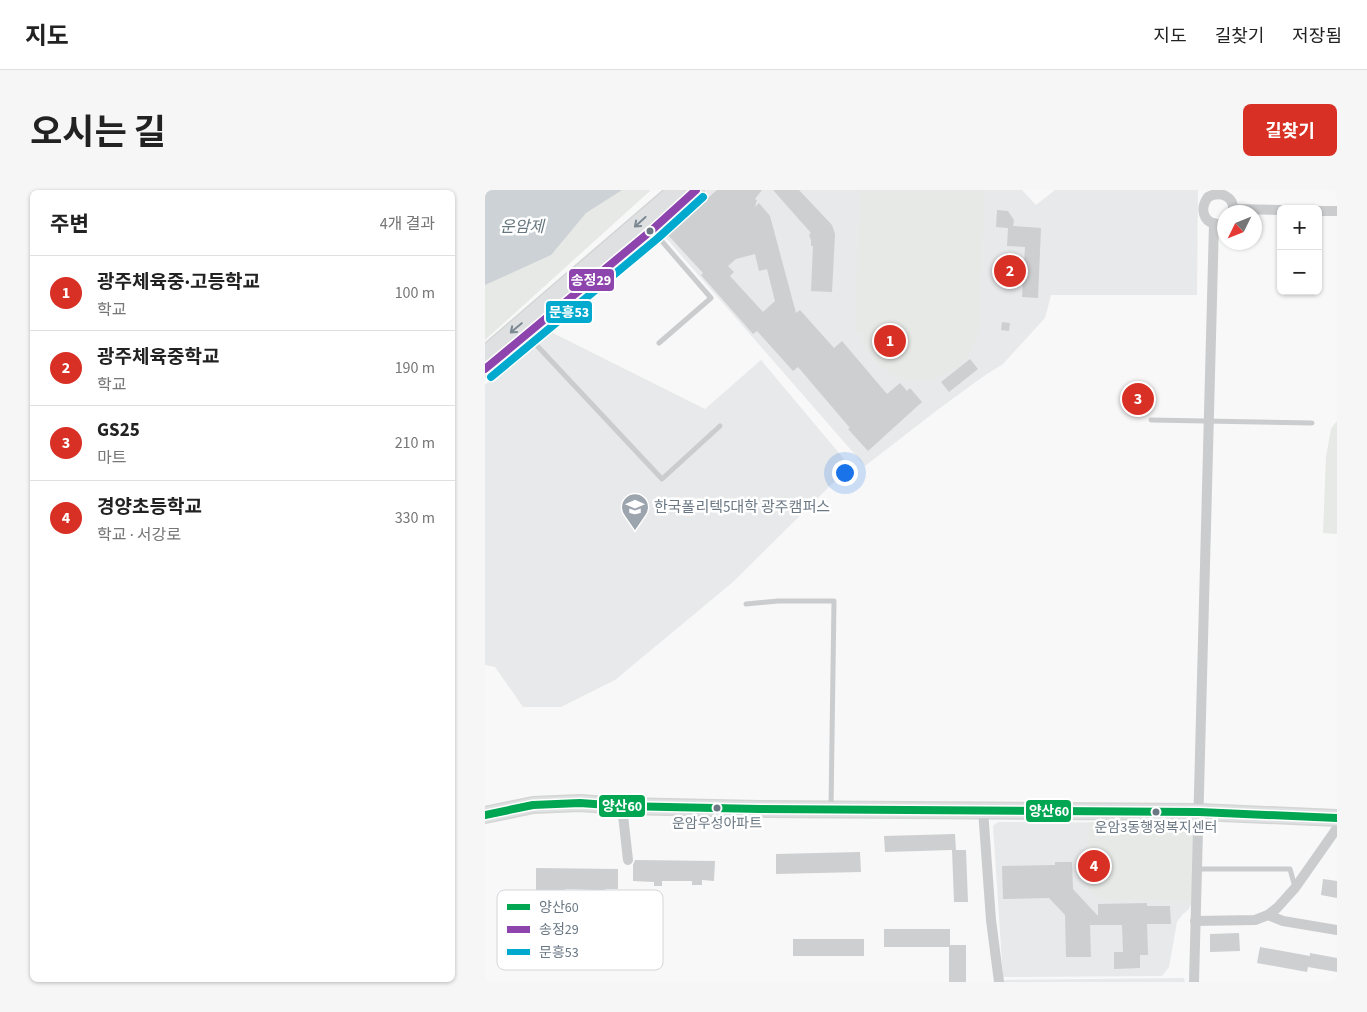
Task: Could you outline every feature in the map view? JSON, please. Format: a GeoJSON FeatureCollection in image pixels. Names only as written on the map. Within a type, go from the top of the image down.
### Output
{"type":"FeatureCollection","features":[{"type":"Feature","properties":{"kind":"main road"},"geometry":{"type":"LineString","coordinates":[[485,354],[677,190]]}},
{"type":"Feature","properties":{"kind":"main road"},"geometry":{"type":"LineString","coordinates":[[485,369],[652,230],[696,190]]}},
{"type":"Feature","properties":{"kind":"main road"},"geometry":{"type":"LineString","coordinates":[[485,815],[520,807],[562,803],[623,806],[831,809],[1199,812],[1337,818]]}},
{"type":"Feature","properties":{"kind":"street"},"geometry":{"type":"LineString","coordinates":[[1217,222],[1205,217],[1203,207],[1208,197],[1215,192],[1223,194],[1228,197],[1232,205]]}},
{"type":"Feature","properties":{"kind":"street"},"geometry":{"type":"LineString","coordinates":[[1262,210],[1277,210]]}},
{"type":"Feature","properties":{"kind":"street"},"geometry":{"type":"LineString","coordinates":[[1322,211],[1337,211]]}},
{"type":"Feature","properties":{"kind":"street"},"geometry":{"type":"LineString","coordinates":[[1194,982],[1208,421],[1218,250]]}},
{"type":"Feature","properties":{"kind":"street"},"geometry":{"type":"LineString","coordinates":[[623,806],[628,860]]}},
{"type":"Feature","properties":{"kind":"street"},"geometry":{"type":"LineString","coordinates":[[983,810],[991,920],[999,982]]}},
{"type":"Feature","properties":{"kind":"street"},"geometry":{"type":"LineString","coordinates":[[1195,921],[1255,920],[1268,915],[1295,888],[1337,828]]}},
{"type":"Feature","properties":{"kind":"street"},"geometry":{"type":"LineString","coordinates":[[1268,915],[1283,921],[1337,930]]}},
{"type":"Feature","properties":{"kind":"lane"},"geometry":{"type":"LineString","coordinates":[[652,230],[711,298],[659,343]]}},
{"type":"Feature","properties":{"kind":"lane"},"geometry":{"type":"LineString","coordinates":[[527,335],[662,479],[720,426]]}},
{"type":"Feature","properties":{"kind":"lane"},"geometry":{"type":"LineString","coordinates":[[1151,420],[1312,423]]}},
{"type":"Feature","properties":{"kind":"lane"},"geometry":{"type":"LineString","coordinates":[[746,604],[778,601],[834,601],[831,809]]}},
{"type":"Feature","properties":{"kind":"lane"},"geometry":{"type":"LineString","coordinates":[[1197,869],[1290,869],[1295,888]]}},
{"type":"Feature","properties":{"kind":"shaded area"},"geometry":{"type":"Polygon","coordinates":[[[485,190],[651,190],[485,340],[485,190]]]}},
{"type":"Feature","properties":{"kind":"shaded area"},"geometry":{"type":"Polygon","coordinates":[[[706,190],[1022,190],[1036,205],[1055,190],[1198,190],[1197,295],[1051,295],[1045,318],[1003,364],[936,411],[865,466],[660,231],[706,190]]]}},
{"type":"Feature","properties":{"kind":"shaded area"},"geometry":{"type":"Polygon","coordinates":[[[860,190],[984,190],[979,329],[973,346],[964,360],[951,371],[937,378],[921,381],[905,379],[889,372],[870,354],[864,344],[861,333],[855,332],[860,190]]]}},
{"type":"Feature","properties":{"kind":"shaded area","name":"한국폴리텍5대학 광주캠퍼스"},"geometry":{"type":"Polygon","coordinates":[[[549,331],[705,409],[761,360],[844,459],[836,480],[733,582],[615,680],[561,707],[523,707],[495,667],[485,665],[485,385],[536,338],[549,331]]]}},
{"type":"Feature","properties":{"kind":"shaded area"},"geometry":{"type":"Polygon","coordinates":[[[1337,421],[1337,534],[1323,533],[1326,457],[1331,429],[1337,421]]]}},
{"type":"Feature","properties":{"kind":"shaded area"},"geometry":{"type":"Polygon","coordinates":[[[998,822],[1182,823],[1192,902],[1189,909],[1177,922],[1169,967],[1162,976],[1003,977],[993,826],[998,822]]]}},
{"type":"Feature","properties":{"kind":"shaded area"},"geometry":{"type":"Polygon","coordinates":[[[1089,822],[1182,823],[1194,830],[1192,902],[1100,899],[1088,889],[1089,822]]]}},
{"type":"Feature","properties":{"kind":"shaded area"},"geometry":{"type":"Polygon","coordinates":[[[1184,978],[1185,982],[1004,982],[1004,980],[1184,978]]]}},
{"type":"Feature","properties":{"kind":"water","name":"운암제"},"geometry":{"type":"Polygon","coordinates":[[[485,190],[622,190],[586,213],[551,255],[485,285],[485,190]]]}},
{"type":"Feature","properties":{"kind":"building"},"geometry":{"type":"Polygon","coordinates":[[[717,190],[762,190],[755,199],[757,200],[755,207],[759,203],[770,216],[796,313],[800,310],[834,348],[842,341],[887,394],[900,383],[907,391],[910,388],[922,402],[868,451],[798,367],[793,371],[757,331],[753,334],[701,275],[703,273],[667,234],[717,190]],[[755,254],[736,259],[728,266],[734,272],[730,276],[763,312],[775,301],[767,269],[759,271],[755,254]]]}},
{"type":"Feature","properties":{"kind":"building"},"geometry":{"type":"Polygon","coordinates":[[[773,190],[799,190],[832,225],[835,234],[832,292],[811,291],[813,246],[811,246],[809,235],[811,233],[773,190]]]}},
{"type":"Feature","properties":{"kind":"building"},"geometry":{"type":"Polygon","coordinates":[[[997,210],[1008,211],[1014,220],[1013,226],[1041,228],[1038,298],[1022,297],[1025,247],[1007,246],[1008,228],[996,227],[997,210]]]}},
{"type":"Feature","properties":{"kind":"building"},"geometry":{"type":"Polygon","coordinates":[[[1002,322],[1010,323],[1009,331],[1001,330],[1002,322]]]}},
{"type":"Feature","properties":{"kind":"building"},"geometry":{"type":"Polygon","coordinates":[[[970,359],[978,369],[949,392],[941,382],[970,359]]]}},
{"type":"Feature","properties":{"kind":"building"},"geometry":{"type":"Polygon","coordinates":[[[955,834],[956,850],[966,850],[968,902],[954,902],[952,850],[885,852],[884,836],[955,834]]]}},
{"type":"Feature","properties":{"kind":"building"},"geometry":{"type":"Polygon","coordinates":[[[860,852],[861,872],[776,874],[776,854],[860,852]]]}},
{"type":"Feature","properties":{"kind":"building"},"geometry":{"type":"Polygon","coordinates":[[[635,860],[715,861],[714,881],[702,880],[702,885],[692,885],[692,881],[662,881],[662,886],[654,886],[654,882],[633,881],[633,865],[635,860]]]}},
{"type":"Feature","properties":{"kind":"building"},"geometry":{"type":"Polygon","coordinates":[[[1055,862],[1072,862],[1073,889],[1098,916],[1098,904],[1147,903],[1147,906],[1170,906],[1171,924],[1147,924],[1148,955],[1140,955],[1140,968],[1114,969],[1114,952],[1123,952],[1122,925],[1090,925],[1091,957],[1066,957],[1065,915],[1049,898],[1003,899],[1002,866],[1055,865],[1055,862]]]}},
{"type":"Feature","properties":{"kind":"building"},"geometry":{"type":"Polygon","coordinates":[[[536,868],[618,869],[618,889],[536,890],[536,868]]]}},
{"type":"Feature","properties":{"kind":"building"},"geometry":{"type":"Polygon","coordinates":[[[1323,879],[1337,881],[1337,898],[1321,895],[1323,879]]]}},
{"type":"Feature","properties":{"kind":"building"},"geometry":{"type":"Polygon","coordinates":[[[884,929],[950,929],[950,945],[966,945],[966,982],[949,982],[949,947],[884,947],[884,929]]]}},
{"type":"Feature","properties":{"kind":"building"},"geometry":{"type":"Polygon","coordinates":[[[1239,933],[1240,951],[1210,952],[1210,934],[1239,933]]]}},
{"type":"Feature","properties":{"kind":"building"},"geometry":{"type":"Polygon","coordinates":[[[793,939],[864,939],[864,956],[793,956],[793,939]]]}},
{"type":"Feature","properties":{"kind":"building"},"geometry":{"type":"Polygon","coordinates":[[[1260,947],[1310,956],[1310,953],[1337,958],[1337,972],[1308,967],[1307,972],[1257,963],[1260,947]]]}},
{"type":"Feature","properties":{"kind":"transit line","name":"송정29"},"geometry":{"type":"LineString","coordinates":[[485,369],[652,230],[696,190]]}},
{"type":"Feature","properties":{"kind":"transit line","name":"문흥53"},"geometry":{"type":"LineString","coordinates":[[491,377],[658,238],[703,197]]}},
{"type":"Feature","properties":{"kind":"transit line","name":"양산60"},"geometry":{"type":"LineString","coordinates":[[485,815],[533,805],[580,803],[622,806],[760,809],[1199,812],[1337,818]]}},
{"type":"Feature","properties":{"kind":"place","name":"광주체육중학교"},"geometry":{"type":"Point","coordinates":[1010,271]}},
{"type":"Feature","properties":{"kind":"place","name":"광주체육중·고등학교"},"geometry":{"type":"Point","coordinates":[890,341]}},
{"type":"Feature","properties":{"kind":"place","name":"GS25"},"geometry":{"type":"Point","coordinates":[1138,399]}},
{"type":"Feature","properties":{"kind":"place","name":"한국폴리텍5대학 광주캠퍼스"},"geometry":{"type":"Point","coordinates":[635,531]}},
{"type":"Feature","properties":{"kind":"place","name":"운암우성아파트"},"geometry":{"type":"Point","coordinates":[717,808]}},
{"type":"Feature","properties":{"kind":"place","name":"운암3동행정복지센터"},"geometry":{"type":"Point","coordinates":[1156,812]}},
{"type":"Feature","properties":{"kind":"place","name":"경양초등학교"},"geometry":{"type":"Point","coordinates":[1094,866]}}]}
